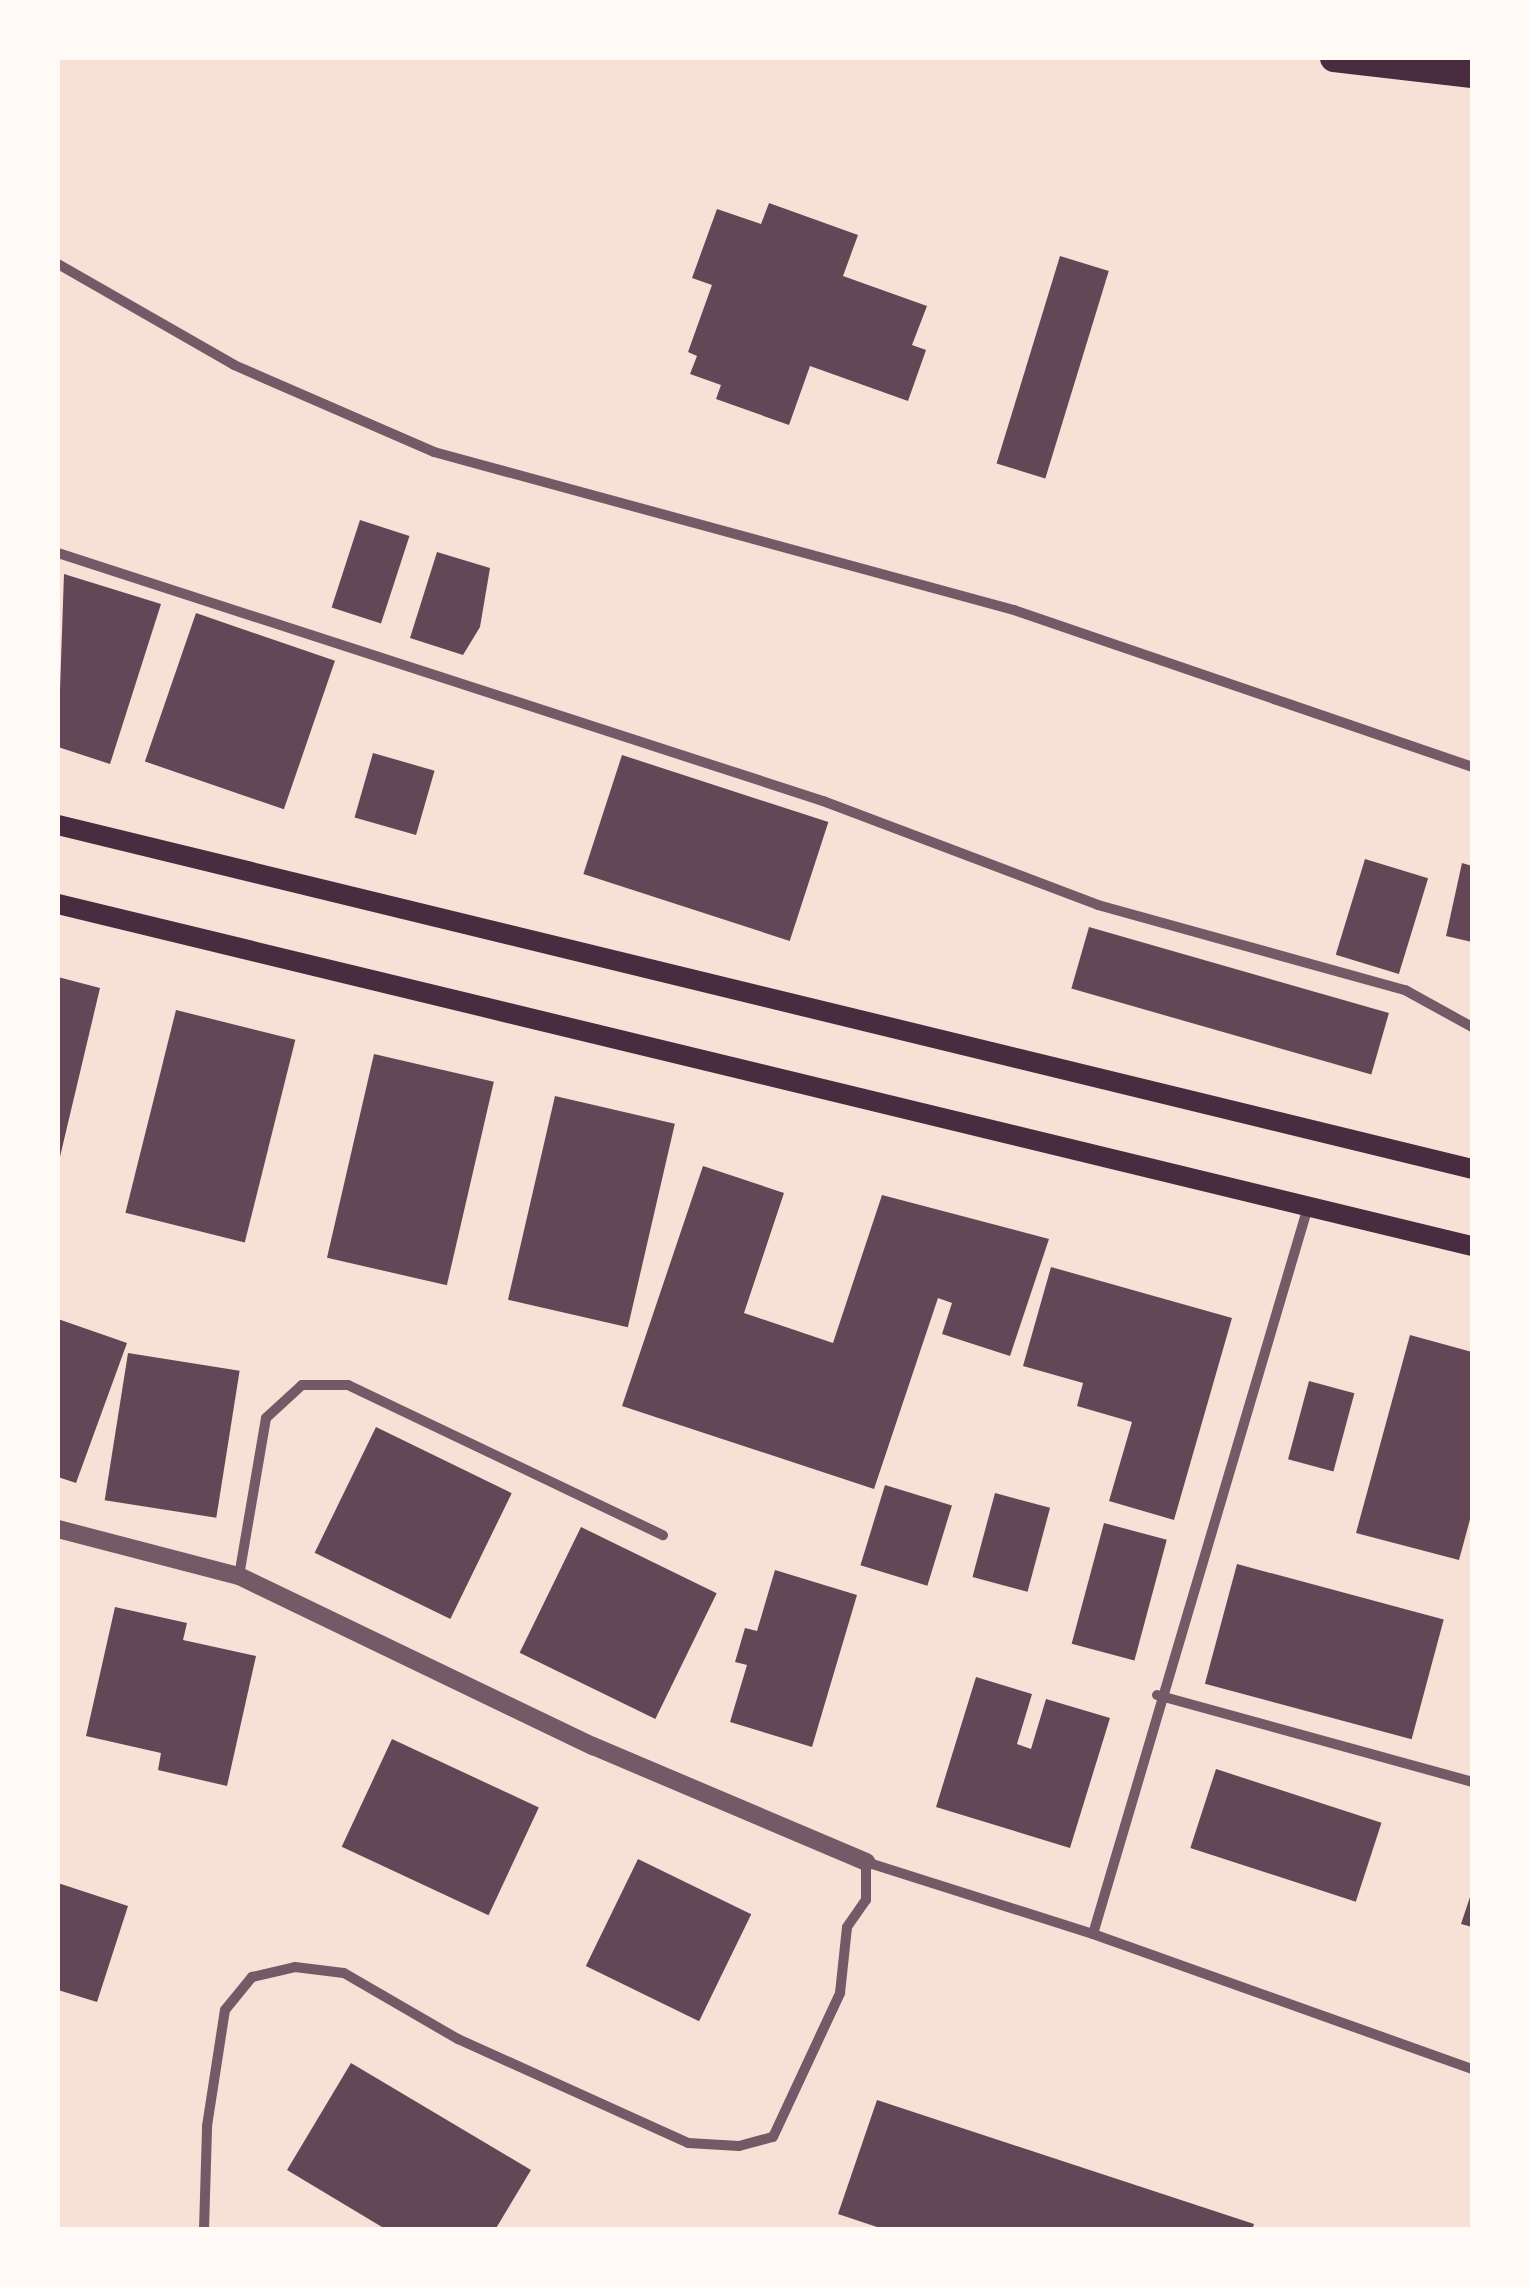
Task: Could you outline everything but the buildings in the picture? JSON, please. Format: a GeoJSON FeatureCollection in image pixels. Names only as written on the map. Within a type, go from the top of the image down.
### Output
{"type":"FeatureCollection","features":[{"type":"Feature","properties":{"kind":"highway"},"geometry":{"type":"LineString","coordinates":[[1334,58],[1472,74]]}},
{"type":"Feature","properties":{"kind":"main road"},"geometry":{"type":"LineString","coordinates":[[58,825],[1472,1169]]}},
{"type":"Feature","properties":{"kind":"main road"},"geometry":{"type":"LineString","coordinates":[[58,904],[1472,1246]]}},
{"type":"Feature","properties":{"kind":"street"},"geometry":{"type":"LineString","coordinates":[[58,264],[234,365],[434,452],[1014,610],[1472,767]]}},
{"type":"Feature","properties":{"kind":"street"},"geometry":{"type":"LineString","coordinates":[[58,553],[823,802],[1098,905],[1404,990],[1472,1027]]}},
{"type":"Feature","properties":{"kind":"street"},"geometry":{"type":"LineString","coordinates":[[1093,1934],[1157,1695],[1308,1206]]}},
{"type":"Feature","properties":{"kind":"street"},"geometry":{"type":"LineString","coordinates":[[239,1576],[266,1418],[302,1385],[348,1385],[663,1535]]}},
{"type":"Feature","properties":{"kind":"street"},"geometry":{"type":"LineString","coordinates":[[58,1529],[239,1576],[593,1746],[866,1862],[1093,1934],[1472,2069]]}},
{"type":"Feature","properties":{"kind":"street"},"geometry":{"type":"LineString","coordinates":[[1157,1695],[1472,1782]]}},
{"type":"Feature","properties":{"kind":"street"},"geometry":{"type":"LineString","coordinates":[[204,2230],[206,2126],[226,2010],[252,1978],[296,1967],[344,1973],[458,2039],[688,2143],[739,2146],[773,2137],[840,1994],[847,1927],[866,1900],[866,1862]]}}]}
